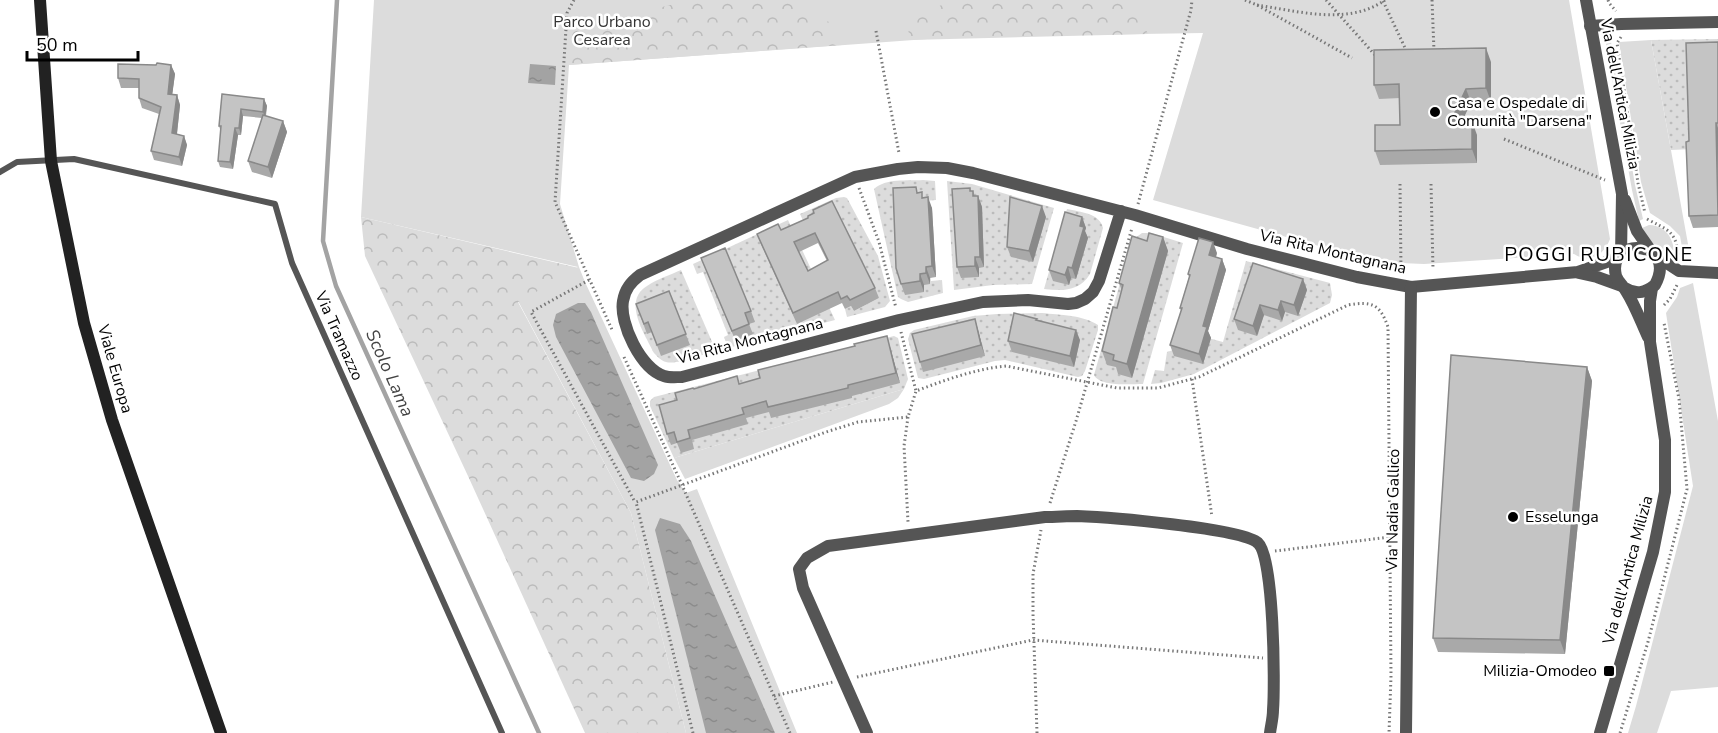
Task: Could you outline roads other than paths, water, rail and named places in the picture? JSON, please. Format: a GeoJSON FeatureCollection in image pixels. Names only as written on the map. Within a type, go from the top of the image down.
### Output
{"type":"FeatureCollection","features":[{"type":"Feature","properties":{"kind":"main road","name":"Viale Europa"},"geometry":{"type":"LineString","coordinates":[[40,0],[51,161],[84,323],[112,420],[221,733]]}},
{"type":"Feature","properties":{"kind":"street","name":"Via dell'Antica Milizia"},"geometry":{"type":"LineString","coordinates":[[1586,0],[1622,194],[1637,231],[1654,254]]}},
{"type":"Feature","properties":{"kind":"street"},"geometry":{"type":"LineString","coordinates":[[1590,26],[1718,22]]}},
{"type":"Feature","properties":{"kind":"street","name":"Via Rita Montagnana"},"geometry":{"type":"LineString","coordinates":[[1120,212],[1100,281],[1093,292],[1076,303],[1028,300],[983,302],[890,322],[682,377],[662,376],[648,366],[641,358],[624,321],[622,311],[624,296],[630,283],[640,275],[855,177],[918,167],[947,168],[973,173],[1120,212],[1247,249],[1357,277],[1411,287],[1578,272],[1620,257]]}},
{"type":"Feature","properties":{"kind":"street","name":"Via dell'Antica Milizia"},"geometry":{"type":"LineString","coordinates":[[1620,257],[1622,194]]}},
{"type":"Feature","properties":{"kind":"street"},"geometry":{"type":"LineString","coordinates":[[1679,272],[1654,254],[1637,247],[1629,249],[1620,257],[1615,273],[1623,287],[1635,292],[1642,292],[1679,272],[1718,273]]}},
{"type":"Feature","properties":{"kind":"street"},"geometry":{"type":"LineString","coordinates":[[1654,254],[1660,271],[1654,286]]}},
{"type":"Feature","properties":{"kind":"street","name":"Via Rita Montagnana"},"geometry":{"type":"LineString","coordinates":[[1578,272],[1597,276],[1623,287]]}},
{"type":"Feature","properties":{"kind":"street","name":"Via dell'Antica Milizia"},"geometry":{"type":"LineString","coordinates":[[1600,733],[1653,552],[1665,492],[1665,440],[1650,342],[1650,301],[1654,286]]}},
{"type":"Feature","properties":{"kind":"street","name":"Via Nadia Gallico"},"geometry":{"type":"LineString","coordinates":[[1406,733],[1411,287]]}},
{"type":"Feature","properties":{"kind":"street","name":"Via dell'Antica Milizia"},"geometry":{"type":"LineString","coordinates":[[1623,287],[1650,342]]}},
{"type":"Feature","properties":{"kind":"street"},"geometry":{"type":"LineString","coordinates":[[867,733],[803,588],[799,569],[807,558],[828,546],[1045,517],[1076,516],[1183,526],[1245,536],[1259,543],[1267,560],[1273,636],[1273,711],[1270,733]]}},
{"type":"Feature","properties":{"kind":"lane","name":"Via Tramazzo"},"geometry":{"type":"LineString","coordinates":[[0,172],[17,162],[75,159],[275,204],[292,264],[502,733]]}},
{"type":"Feature","properties":{"kind":"water"},"geometry":{"type":"Polygon","coordinates":[[[530,64],[556,66],[555,85],[528,83],[530,64]]]}},
{"type":"Feature","properties":{"kind":"water"},"geometry":{"type":"Polygon","coordinates":[[[578,303],[585,303],[591,312],[658,465],[654,474],[644,481],[631,478],[556,337],[553,325],[556,314],[578,303]]]}},
{"type":"Feature","properties":{"kind":"water"},"geometry":{"type":"Polygon","coordinates":[[[660,518],[680,524],[691,541],[775,733],[706,733],[655,530],[660,518]]]}},
{"type":"Feature","properties":{"kind":"waterway","name":"Scolo Lama"},"geometry":{"type":"LineString","coordinates":[[337,0],[323,241],[336,286],[539,733]]}},
{"type":"Feature","properties":{"kind":"place","name":"Casa e Ospedale di Comunità \"Darsena\""},"geometry":{"type":"Point","coordinates":[1435,112]}},
{"type":"Feature","properties":{"kind":"place","name":"Esselunga"},"geometry":{"type":"Point","coordinates":[1513,517]}},
{"type":"Feature","properties":{"kind":"place","name":"Milizia-Omodeo"},"geometry":{"type":"Point","coordinates":[1609,671]}},
{"type":"Feature","properties":{"kind":"district","name":"POGGI RUBICONE"},"geometry":{"type":"Point","coordinates":[1599,254]}},
{"type":"Feature","properties":{"kind":"park label","name":"Parco Urbano Cesarea"},"geometry":{"type":"Point","coordinates":[602,31]}}]}
